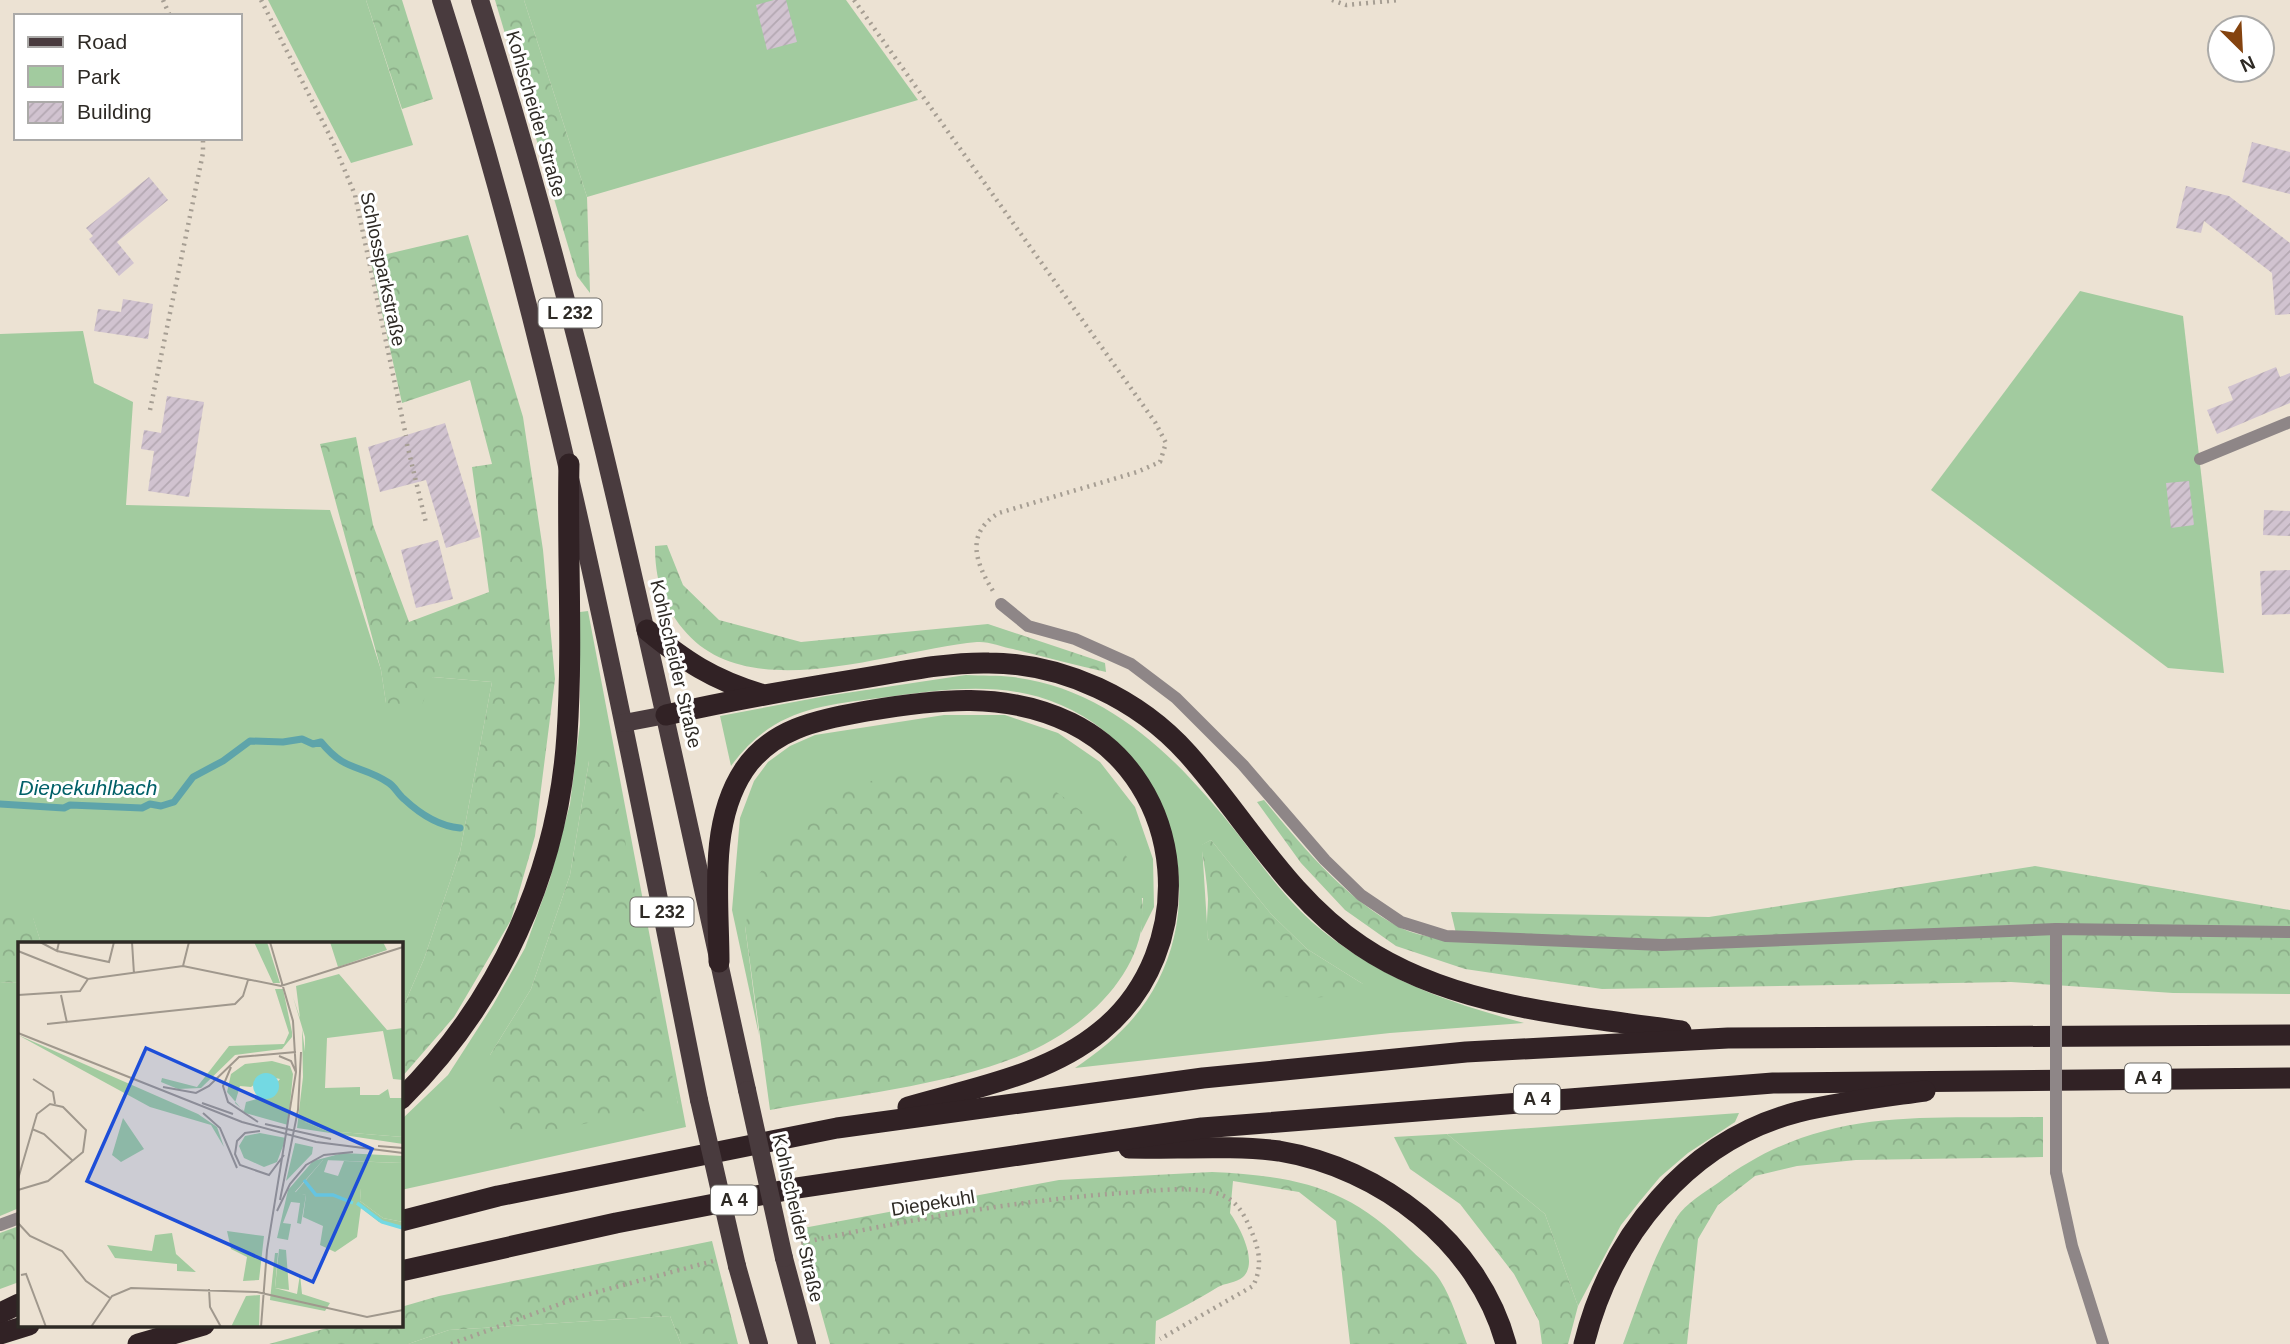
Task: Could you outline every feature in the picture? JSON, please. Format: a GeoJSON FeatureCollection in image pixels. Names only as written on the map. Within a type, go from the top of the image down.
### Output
{"type":"FeatureCollection","features":[{"type":"Feature","properties":{"kind":"highway"},"geometry":{"type":"LineString","coordinates":[[402,1098],[460,1034],[492,985],[517,936],[553,823],[567,737],[569,464]]}},
{"type":"Feature","properties":{"kind":"highway"},"geometry":{"type":"LineString","coordinates":[[647,629],[686,662],[719,681],[763,695]]}},
{"type":"Feature","properties":{"kind":"highway"},"geometry":{"type":"LineString","coordinates":[[666,715],[763,695],[967,663],[1011,663],[1072,678],[1114,696],[1183,749],[1296,889],[1342,932],[1370,952],[1444,986],[1483,999],[1728,1038]]}},
{"type":"Feature","properties":{"kind":"highway"},"geometry":{"type":"LineString","coordinates":[[719,962],[719,843],[732,793],[757,753],[793,729],[816,721],[932,701],[998,700],[1037,710],[1073,724],[1109,751],[1140,787],[1150,804],[1164,844],[1169,901],[1157,956],[1133,1000],[1100,1033],[1045,1065],[837,1128]]}},
{"type":"Feature","properties":{"kind":"highway","name":"A 4"},"geometry":{"type":"LineString","coordinates":[[402,1221],[498,1196],[837,1128],[1203,1077],[1466,1052],[1728,1038],[2290,1035]]}},
{"type":"Feature","properties":{"kind":"highway"},"geometry":{"type":"LineString","coordinates":[[1584,1344],[1608,1276],[1630,1236],[1675,1181],[1705,1156],[1754,1129],[1797,1113],[2006,1078]]}},
{"type":"Feature","properties":{"kind":"highway","name":"A 4"},"geometry":{"type":"LineString","coordinates":[[402,1271],[616,1223],[797,1188],[1202,1128],[1562,1097],[1773,1083],[2006,1078],[2290,1078]]}},
{"type":"Feature","properties":{"kind":"highway"},"geometry":{"type":"LineString","coordinates":[[1071,1146],[1276,1151],[1352,1171],[1400,1200],[1444,1237],[1475,1273],[1499,1317],[1507,1344]]}},
{"type":"Feature","properties":{"kind":"highway"},"geometry":{"type":"LineString","coordinates":[[0,1313],[18,1304]]}},
{"type":"Feature","properties":{"kind":"highway"},"geometry":{"type":"LineString","coordinates":[[0,1334],[26,1326]]}},
{"type":"Feature","properties":{"kind":"highway"},"geometry":{"type":"LineString","coordinates":[[138,1344],[201,1326]]}},
{"type":"Feature","properties":{"kind":"main road","name":"L 232"},"geometry":{"type":"LineString","coordinates":[[441,0],[474,103],[517,258],[569,464],[624,723],[729,1263],[759,1344]]}},
{"type":"Feature","properties":{"kind":"main road","name":"Kohlscheider Straße"},"geometry":{"type":"LineString","coordinates":[[480,0],[509,92],[575,331],[647,629],[747,1090],[788,1251],[807,1344]]}},
{"type":"Feature","properties":{"kind":"main road"},"geometry":{"type":"LineString","coordinates":[[624,723],[666,715]]}},
{"type":"Feature","properties":{"kind":"lane"},"geometry":{"type":"LineString","coordinates":[[2200,458],[2290,422]]}},
{"type":"Feature","properties":{"kind":"lane"},"geometry":{"type":"LineString","coordinates":[[1001,604],[1028,626],[1075,639],[1130,664],[1176,698],[1233,755],[1325,860],[1361,895],[1401,922],[1458,937],[1662,945],[2056,929],[2290,932]]}},
{"type":"Feature","properties":{"kind":"lane"},"geometry":{"type":"LineString","coordinates":[[2056,929],[2056,1172],[2072,1246],[2103,1344]]}},
{"type":"Feature","properties":{"kind":"lane"},"geometry":{"type":"LineString","coordinates":[[0,1225],[18,1218]]}},
{"type":"Feature","properties":{"kind":"path","name":"Schlossparkstraße"},"geometry":{"type":"LineString","coordinates":[[261,0],[334,142],[355,195],[406,436]]}},
{"type":"Feature","properties":{"kind":"path"},"geometry":{"type":"LineString","coordinates":[[855,0],[1147,411],[1166,443],[1160,462],[1137,472],[999,513],[986,521],[979,529],[976,548],[980,568],[1001,604]]}},
{"type":"Feature","properties":{"kind":"path"},"geometry":{"type":"LineString","coordinates":[[1332,0],[1346,5],[1400,0]]}},
{"type":"Feature","properties":{"kind":"path"},"geometry":{"type":"LineString","coordinates":[[150,410],[204,140]]}},
{"type":"Feature","properties":{"kind":"path"},"geometry":{"type":"LineString","coordinates":[[407,444],[426,523]]}},
{"type":"Feature","properties":{"kind":"path","name":"Diepekuhl"},"geometry":{"type":"LineString","coordinates":[[788,1251],[887,1224],[1079,1196],[1171,1189],[1226,1196],[1246,1217],[1259,1251],[1259,1274],[1253,1286],[1160,1339]]}},
{"type":"Feature","properties":{"kind":"path"},"geometry":{"type":"LineString","coordinates":[[452,1344],[582,1296],[729,1263]]}},
{"type":"Feature","properties":{"kind":"green space"},"geometry":{"type":"Polygon","coordinates":[[[268,0],[366,0],[413,145],[351,163],[268,0]]]}},
{"type":"Feature","properties":{"kind":"green space"},"geometry":{"type":"Polygon","coordinates":[[[366,0],[402,0],[433,99],[402,109],[366,0]]]}},
{"type":"Feature","properties":{"kind":"green space"},"geometry":{"type":"Polygon","coordinates":[[[495,0],[524,0],[587,197],[590,293],[577,276],[495,0]]]}},
{"type":"Feature","properties":{"kind":"green space"},"geometry":{"type":"Polygon","coordinates":[[[524,0],[846,0],[918,100],[587,197],[524,0]]]}},
{"type":"Feature","properties":{"kind":"green space"},"geometry":{"type":"Polygon","coordinates":[[[468,235],[523,417],[543,550],[555,679],[535,836],[511,920],[454,1017],[402,1077],[402,1010],[424,959],[460,852],[492,682],[433,677],[421,707],[386,703],[381,670],[320,444],[356,437],[373,525],[409,622],[489,592],[472,467],[492,464],[470,380],[402,403],[370,258],[468,235]]]}},
{"type":"Feature","properties":{"kind":"green space"},"geometry":{"type":"Polygon","coordinates":[[[2080,291],[2183,316],[2224,673],[2168,668],[1931,490],[2080,291]]]}},
{"type":"Feature","properties":{"kind":"green space"},"geometry":{"type":"Polygon","coordinates":[[[83,331],[94,383],[133,402],[126,505],[330,510],[381,670],[386,703],[433,677],[492,682],[460,852],[424,959],[402,1010],[402,942],[41,942],[33,918],[0,918],[0,334],[83,331]]]}},
{"type":"Feature","properties":{"kind":"green space"},"geometry":{"type":"Polygon","coordinates":[[[667,545],[683,585],[719,620],[801,642],[988,624],[1105,663],[1106,672],[981,642],[823,668],[782,670],[745,666],[711,653],[683,629],[676,619],[661,590],[656,569],[655,546],[667,545]]]}},
{"type":"Feature","properties":{"kind":"green space"},"geometry":{"type":"Polygon","coordinates":[[[588,611],[686,1127],[402,1190],[402,1119],[448,1075],[493,1005],[525,948],[550,879],[570,804],[580,724],[580,612],[588,611]],[[589,761],[570,875],[531,989],[490,1055],[678,1104],[589,761]]]}},
{"type":"Feature","properties":{"kind":"green space"},"geometry":{"type":"Polygon","coordinates":[[[966,675],[1013,677],[1048,684],[1081,696],[1112,712],[1166,755],[1215,806],[1291,901],[1336,942],[1386,973],[1412,985],[1466,1006],[1524,1023],[1390,1033],[1075,1068],[1111,1040],[1142,1007],[1158,981],[1173,942],[1179,902],[1177,861],[1168,822],[1151,785],[1127,753],[1097,725],[1061,705],[1038,697],[993,689],[925,692],[835,704],[796,714],[762,733],[731,766],[720,716],[826,696],[966,675]],[[1211,840],[1202,845],[1208,940],[1363,984],[1307,949],[1271,914],[1211,840]]]}},
{"type":"Feature","properties":{"kind":"green space"},"geometry":{"type":"Polygon","coordinates":[[[944,715],[1005,715],[1058,733],[1100,762],[1135,807],[1153,859],[1154,907],[1141,933],[1143,898],[745,926],[759,1035],[732,910],[740,818],[754,781],[768,762],[790,746],[815,735],[944,715]]]}},
{"type":"Feature","properties":{"kind":"green space"},"geometry":{"type":"Polygon","coordinates":[[[606,746],[678,1104],[512,1139],[489,1080],[490,1055],[531,989],[570,875],[589,761],[606,746]]]}},
{"type":"Feature","properties":{"kind":"green space"},"geometry":{"type":"Polygon","coordinates":[[[919,768],[1019,778],[1049,788],[1113,838],[1133,868],[1142,899],[1141,931],[1130,961],[1112,990],[1085,1017],[1052,1040],[1022,1055],[953,1077],[770,1110],[745,926],[758,875],[804,820],[849,787],[919,768]]]}},
{"type":"Feature","properties":{"kind":"green space"},"geometry":{"type":"Polygon","coordinates":[[[1264,800],[1326,871],[1361,902],[1401,928],[1429,937],[1458,942],[1451,912],[1709,917],[2035,866],[2290,910],[2290,994],[2173,993],[2011,982],[1602,989],[1465,969],[1396,946],[1345,910],[1301,863],[1257,802],[1264,800]]]}},
{"type":"Feature","properties":{"kind":"green space"},"geometry":{"type":"Polygon","coordinates":[[[1211,840],[1271,914],[1307,949],[1363,984],[1361,994],[1317,997],[1272,995],[1252,989],[1234,979],[1220,963],[1208,937],[1208,892],[1201,845],[1211,840]]]}},
{"type":"Feature","properties":{"kind":"green space"},"geometry":{"type":"Polygon","coordinates":[[[33,917],[41,942],[18,942],[18,983],[0,982],[0,918],[33,917]]]}},
{"type":"Feature","properties":{"kind":"green space"},"geometry":{"type":"Polygon","coordinates":[[[0,982],[18,983],[18,1208],[0,1216],[0,982]]]}},
{"type":"Feature","properties":{"kind":"green space"},"geometry":{"type":"Polygon","coordinates":[[[1739,1113],[1735,1122],[1688,1153],[1660,1177],[1621,1225],[1578,1306],[1545,1214],[1447,1134],[1739,1113]]]}},
{"type":"Feature","properties":{"kind":"green space"},"geometry":{"type":"Polygon","coordinates":[[[2043,1117],[2043,1157],[1856,1160],[1797,1166],[1755,1176],[1718,1205],[1698,1239],[1687,1344],[1623,1344],[1654,1263],[1677,1217],[1696,1198],[1757,1158],[1795,1140],[1834,1128],[1873,1122],[1914,1118],[2043,1117]]]}},
{"type":"Feature","properties":{"kind":"green space"},"geometry":{"type":"Polygon","coordinates":[[[1447,1134],[1545,1214],[1578,1306],[1568,1344],[1542,1344],[1539,1321],[1514,1274],[1460,1204],[1410,1169],[1394,1137],[1447,1134]]]}},
{"type":"Feature","properties":{"kind":"green space"},"geometry":{"type":"Polygon","coordinates":[[[1212,1172],[1270,1177],[1320,1188],[1365,1211],[1387,1228],[1437,1276],[1452,1303],[1467,1344],[1350,1344],[1336,1221],[1299,1192],[1233,1181],[1230,1213],[1246,1244],[1249,1262],[1247,1270],[1240,1279],[1218,1287],[1156,1321],[1155,1344],[830,1344],[798,1229],[1059,1180],[1212,1172]]]}},
{"type":"Feature","properties":{"kind":"green space"},"geometry":{"type":"Polygon","coordinates":[[[18,1226],[18,1282],[0,1289],[0,1233],[18,1226]]]}},
{"type":"Feature","properties":{"kind":"green space"},"geometry":{"type":"Polygon","coordinates":[[[712,1241],[738,1344],[681,1344],[670,1316],[449,1330],[408,1344],[269,1344],[334,1326],[402,1326],[402,1307],[439,1296],[712,1241]]]}},
{"type":"Feature","properties":{"kind":"green space"},"geometry":{"type":"Polygon","coordinates":[[[670,1316],[681,1344],[408,1344],[449,1330],[670,1316]]]}},
{"type":"Feature","properties":{"kind":"building"},"geometry":{"type":"Polygon","coordinates":[[[786,0],[797,42],[767,50],[756,5],[786,0]]]}},
{"type":"Feature","properties":{"kind":"building"},"geometry":{"type":"Polygon","coordinates":[[[2252,142],[2290,152],[2290,194],[2242,182],[2252,142]]]}},
{"type":"Feature","properties":{"kind":"building"},"geometry":{"type":"Polygon","coordinates":[[[149,177],[168,200],[117,242],[134,263],[119,276],[89,239],[93,236],[86,228],[149,177]]]}},
{"type":"Feature","properties":{"kind":"building"},"geometry":{"type":"Polygon","coordinates":[[[2186,186],[2229,196],[2290,243],[2290,314],[2275,315],[2272,273],[2204,221],[2201,233],[2176,228],[2186,186]]]}},
{"type":"Feature","properties":{"kind":"building"},"geometry":{"type":"Polygon","coordinates":[[[123,299],[153,304],[148,339],[94,331],[98,309],[121,312],[123,299]]]}},
{"type":"Feature","properties":{"kind":"building"},"geometry":{"type":"Polygon","coordinates":[[[2276,367],[2280,377],[2290,373],[2290,403],[2217,434],[2207,410],[2233,400],[2228,387],[2276,367]]]}},
{"type":"Feature","properties":{"kind":"building"},"geometry":{"type":"Polygon","coordinates":[[[167,396],[204,402],[189,497],[148,491],[154,451],[141,449],[144,430],[161,433],[167,396]]]}},
{"type":"Feature","properties":{"kind":"building"},"geometry":{"type":"Polygon","coordinates":[[[445,423],[480,537],[446,548],[426,480],[380,492],[368,447],[445,423]]]}},
{"type":"Feature","properties":{"kind":"building"},"geometry":{"type":"Polygon","coordinates":[[[2189,481],[2194,525],[2171,528],[2166,483],[2189,481]]]}},
{"type":"Feature","properties":{"kind":"building"},"geometry":{"type":"Polygon","coordinates":[[[2264,510],[2290,511],[2290,536],[2263,535],[2264,510]]]}},
{"type":"Feature","properties":{"kind":"building"},"geometry":{"type":"Polygon","coordinates":[[[438,540],[453,599],[416,608],[401,550],[438,540]]]}},
{"type":"Feature","properties":{"kind":"building"},"geometry":{"type":"Polygon","coordinates":[[[2290,570],[2290,614],[2262,615],[2260,571],[2290,570]]]}},
{"type":"Feature","properties":{"kind":"waterway","name":"Diepekuhlbach"},"geometry":{"type":"LineString","coordinates":[[0,804],[64,808],[70,805],[142,808],[150,804],[161,806],[174,802],[193,777],[223,761],[250,741],[283,742],[302,739],[313,744],[321,742],[346,764],[389,783],[423,814],[444,825],[460,828]]}}]}
